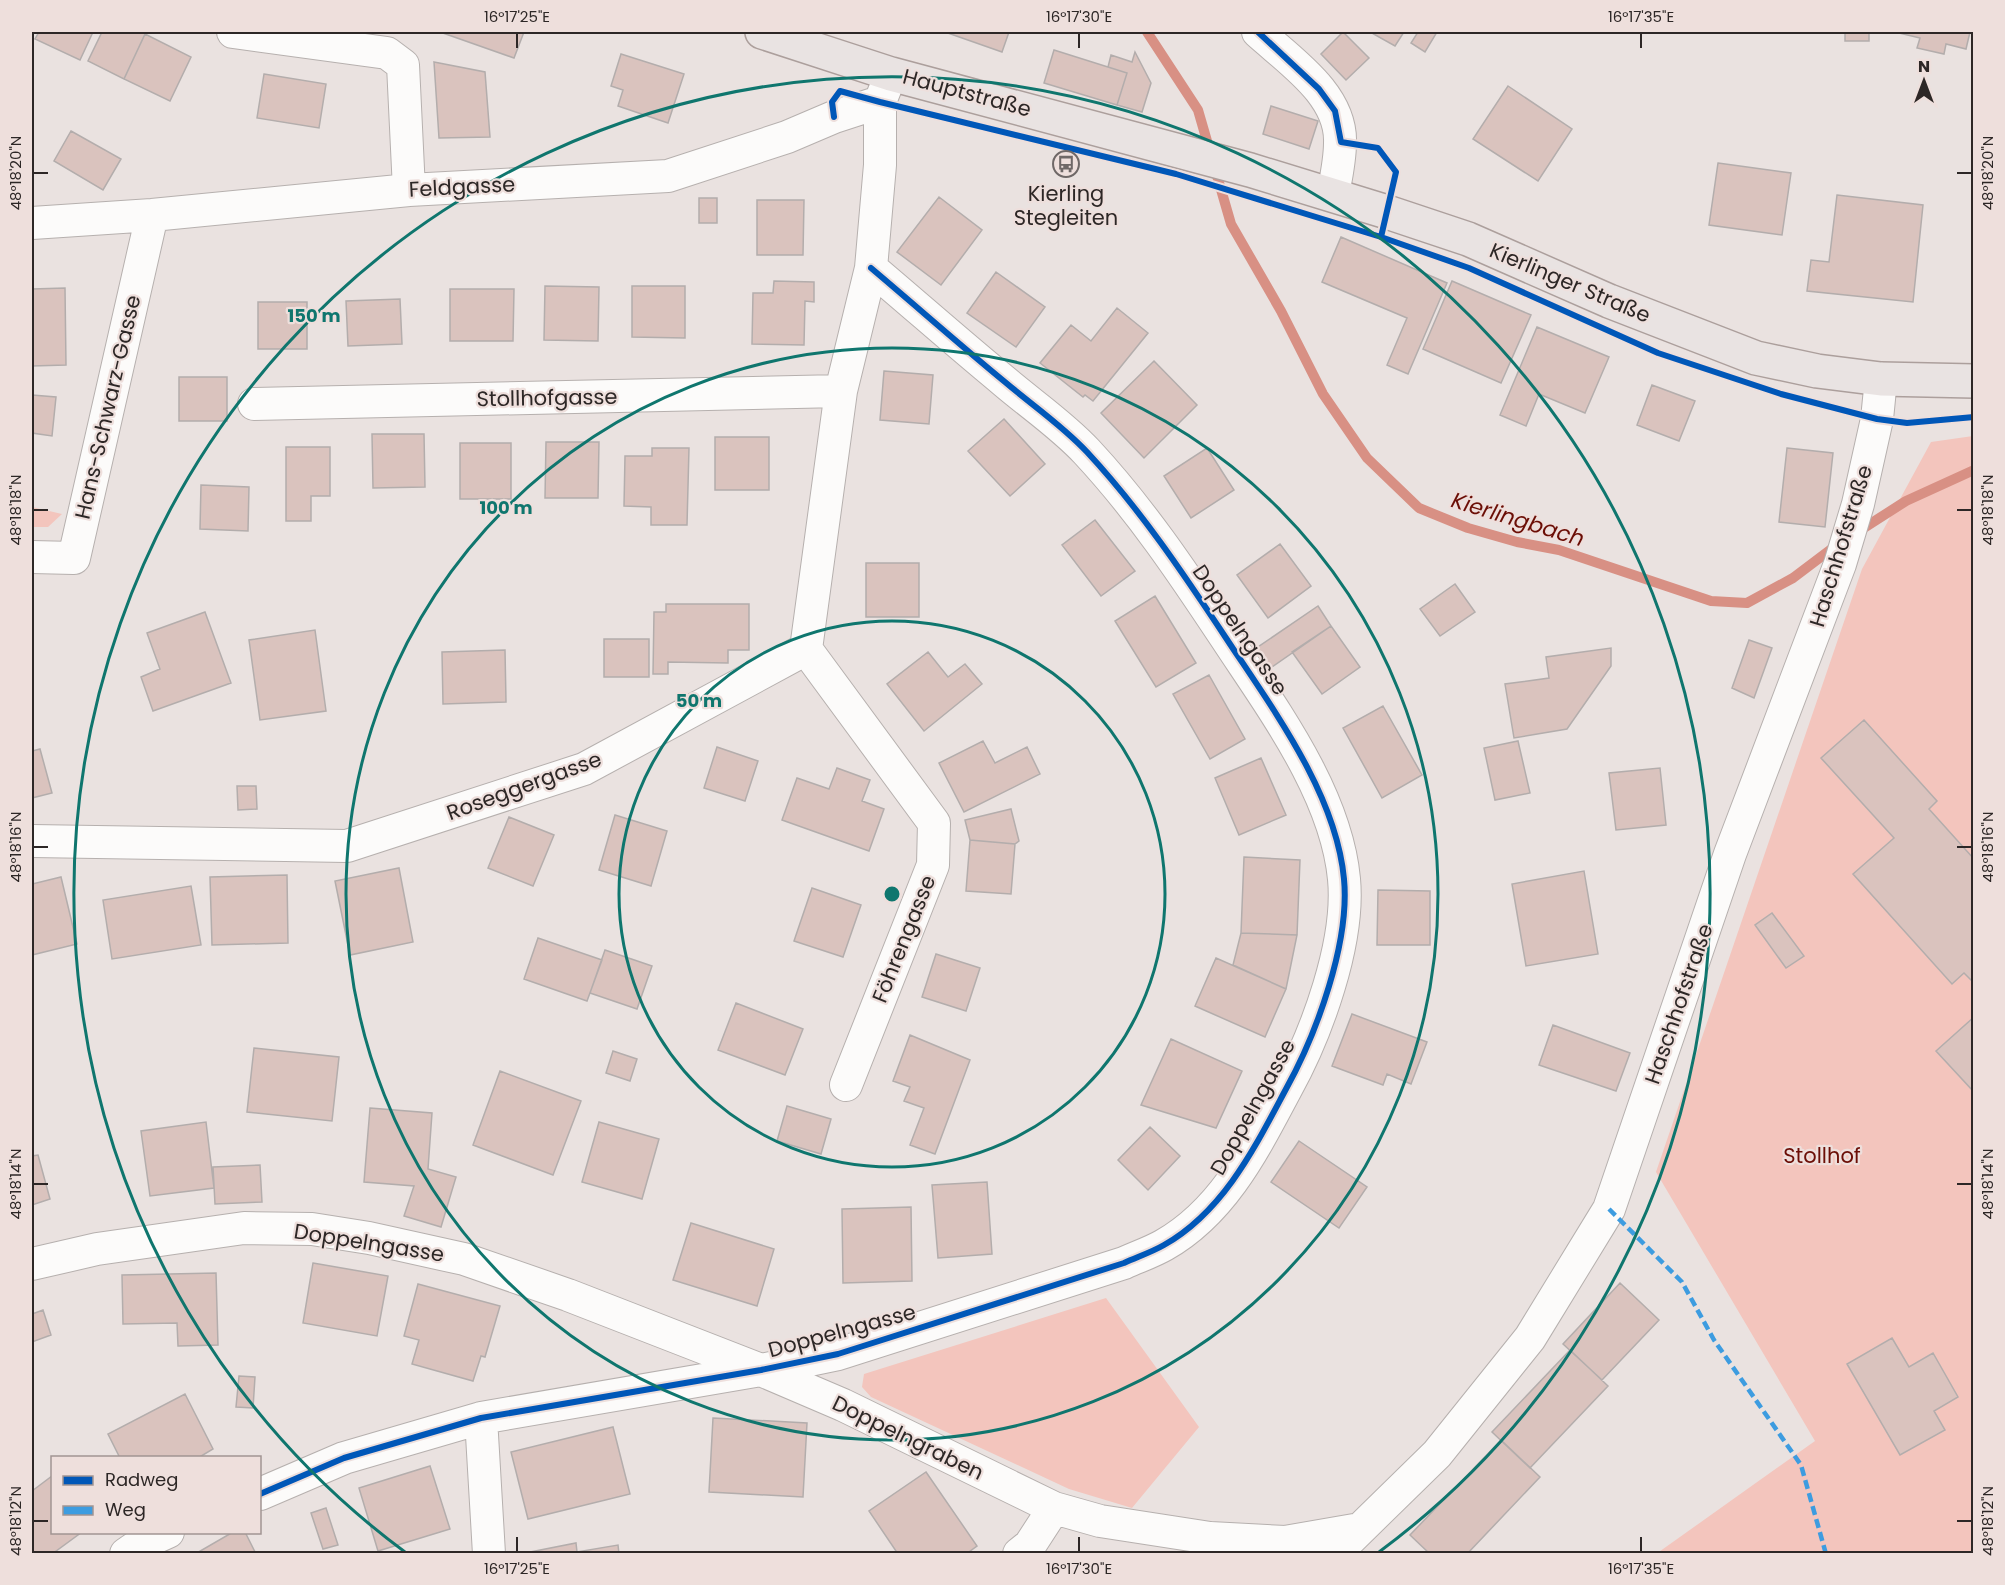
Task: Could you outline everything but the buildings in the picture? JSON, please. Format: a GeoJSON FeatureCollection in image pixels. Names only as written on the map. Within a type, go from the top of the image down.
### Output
{"type":"FeatureCollection","features":[{"type":"Feature","properties":{"kind":"main road","name":"Hauptstraße"},"geometry":{"type":"LineString","coordinates":[[762,32],[886,88],[1173,149]]}},
{"type":"Feature","properties":{"kind":"main road","name":"Kierlinger Straße"},"geometry":{"type":"LineString","coordinates":[[1173,149],[1333,194],[1468,239],[1609,301],[1756,358],[1817,371],[1881,379],[1974,381]]}},
{"type":"Feature","properties":{"kind":"street"},"geometry":{"type":"LineString","coordinates":[[232,32],[387,54],[403,65],[409,190]]}},
{"type":"Feature","properties":{"kind":"street"},"geometry":{"type":"LineString","coordinates":[[1258,32],[1319,89],[1335,111],[1341,142],[1333,194]]}},
{"type":"Feature","properties":{"kind":"street"},"geometry":{"type":"LineString","coordinates":[[806,649],[841,391],[871,268],[886,88]]}},
{"type":"Feature","properties":{"kind":"street","name":"Feldgasse"},"geometry":{"type":"LineString","coordinates":[[32,223],[152,215],[409,190],[668,176],[787,137],[834,117],[886,88]]}},
{"type":"Feature","properties":{"kind":"street","name":"Hans-Schwarz-Gasse"},"geometry":{"type":"LineString","coordinates":[[32,556],[74,558],[152,215]]}},
{"type":"Feature","properties":{"kind":"street","name":"Doppelngasse"},"geometry":{"type":"LineString","coordinates":[[261,1494],[344,1458],[481,1418],[761,1370],[838,1354],[1124,1263],[1165,1245],[1200,1218],[1238,1175],[1303,1058],[1325,999],[1337,953],[1344,906],[1344,879],[1340,854],[1307,767],[1285,726],[1144,518],[1085,450],[871,268]]}},
{"type":"Feature","properties":{"kind":"street","name":"Haschhofstraße"},"geometry":{"type":"LineString","coordinates":[[1337,1554],[1437,1454],[1530,1338],[1564,1286],[1609,1209],[1730,854],[1840,564],[1858,504],[1877,419],[1881,379]]}},
{"type":"Feature","properties":{"kind":"street","name":"Stollhofgasse"},"geometry":{"type":"LineString","coordinates":[[254,404],[841,391]]}},
{"type":"Feature","properties":{"kind":"street","name":"Roseggergasse"},"geometry":{"type":"LineString","coordinates":[[32,841],[347,846],[584,769],[806,649]]}},
{"type":"Feature","properties":{"kind":"street","name":"Föhrengasse"},"geometry":{"type":"LineString","coordinates":[[806,649],[934,823],[933,865],[846,1085]]}},
{"type":"Feature","properties":{"kind":"street","name":"Doppelngasse"},"geometry":{"type":"LineString","coordinates":[[32,1264],[97,1249],[174,1236],[244,1228],[312,1229],[464,1259],[568,1295],[761,1370]]}},
{"type":"Feature","properties":{"kind":"street","name":"Doppelngraben"},"geometry":{"type":"LineString","coordinates":[[761,1370],[843,1405],[1054,1508],[1100,1521],[1209,1538],[1285,1542],[1360,1529]]}},
{"type":"Feature","properties":{"kind":"street"},"geometry":{"type":"LineString","coordinates":[[481,1418],[489,1554]]}},
{"type":"Feature","properties":{"kind":"street"},"geometry":{"type":"LineString","coordinates":[[1018,1554],[1030,1545],[1054,1508]]}},
{"type":"Feature","properties":{"kind":"street"},"geometry":{"type":"LineString","coordinates":[[126,1554],[139,1545],[166,1534]]}},
{"type":"Feature","properties":{"kind":"green space","name":"Stollhof"},"geometry":{"type":"Polygon","coordinates":[[[1973,436],[1973,1553],[1656,1554],[1815,1441],[1656,1172],[1862,569],[1931,442],[1973,436]]]}},
{"type":"Feature","properties":{"kind":"green space"},"geometry":{"type":"Polygon","coordinates":[[[32,507],[62,514],[48,527],[32,527],[32,507]]]}},
{"type":"Feature","properties":{"kind":"green space"},"geometry":{"type":"Polygon","coordinates":[[[1106,1298],[1199,1427],[1132,1508],[1069,1489],[871,1397],[862,1387],[864,1374],[1106,1298]]]}},
{"type":"Feature","properties":{"kind":"waterway","name":"Kierlingbach"},"geometry":{"type":"LineString","coordinates":[[1147,32],[1198,110],[1231,224],[1281,311],[1323,394],[1367,458],[1419,508],[1468,528],[1517,542],[1559,550],[1711,601],[1747,603],[1793,578],[1838,544]]}},
{"type":"Feature","properties":{"kind":"waterway","name":"Kierlingbach"},"geometry":{"type":"LineString","coordinates":[[1856,533],[1906,501],[1974,470]]}},
{"type":"Feature","properties":{"kind":"marked path"},"geometry":{"type":"LineString","coordinates":[[1609,1209],[1682,1282],[1714,1340],[1801,1465],[1826,1554]]}},
{"type":"Feature","properties":{"kind":"cycle path"},"geometry":{"type":"LineString","coordinates":[[1258,32],[1319,89],[1335,111],[1341,142],[1378,148],[1396,172],[1381,237]]}},
{"type":"Feature","properties":{"kind":"cycle path"},"geometry":{"type":"LineString","coordinates":[[834,117],[832,102],[840,91],[1176,174],[1381,237],[1469,268],[1658,353],[1781,394],[1877,419],[1907,423],[1974,417]]}},
{"type":"Feature","properties":{"kind":"cycle path"},"geometry":{"type":"LineString","coordinates":[[261,1494],[344,1458],[481,1418],[761,1370],[838,1354],[1124,1263],[1159,1248],[1185,1231],[1221,1196],[1250,1155],[1298,1066],[1320,1015],[1329,987],[1342,931],[1345,904],[1339,847],[1329,815],[1299,752],[1263,693],[1177,566],[1143,519],[1087,452],[1068,433],[871,268]]}},
{"type":"Feature","properties":{"kind":"place","name":"Kierling Stegleiten"},"geometry":{"type":"Point","coordinates":[1066,164]}}]}
